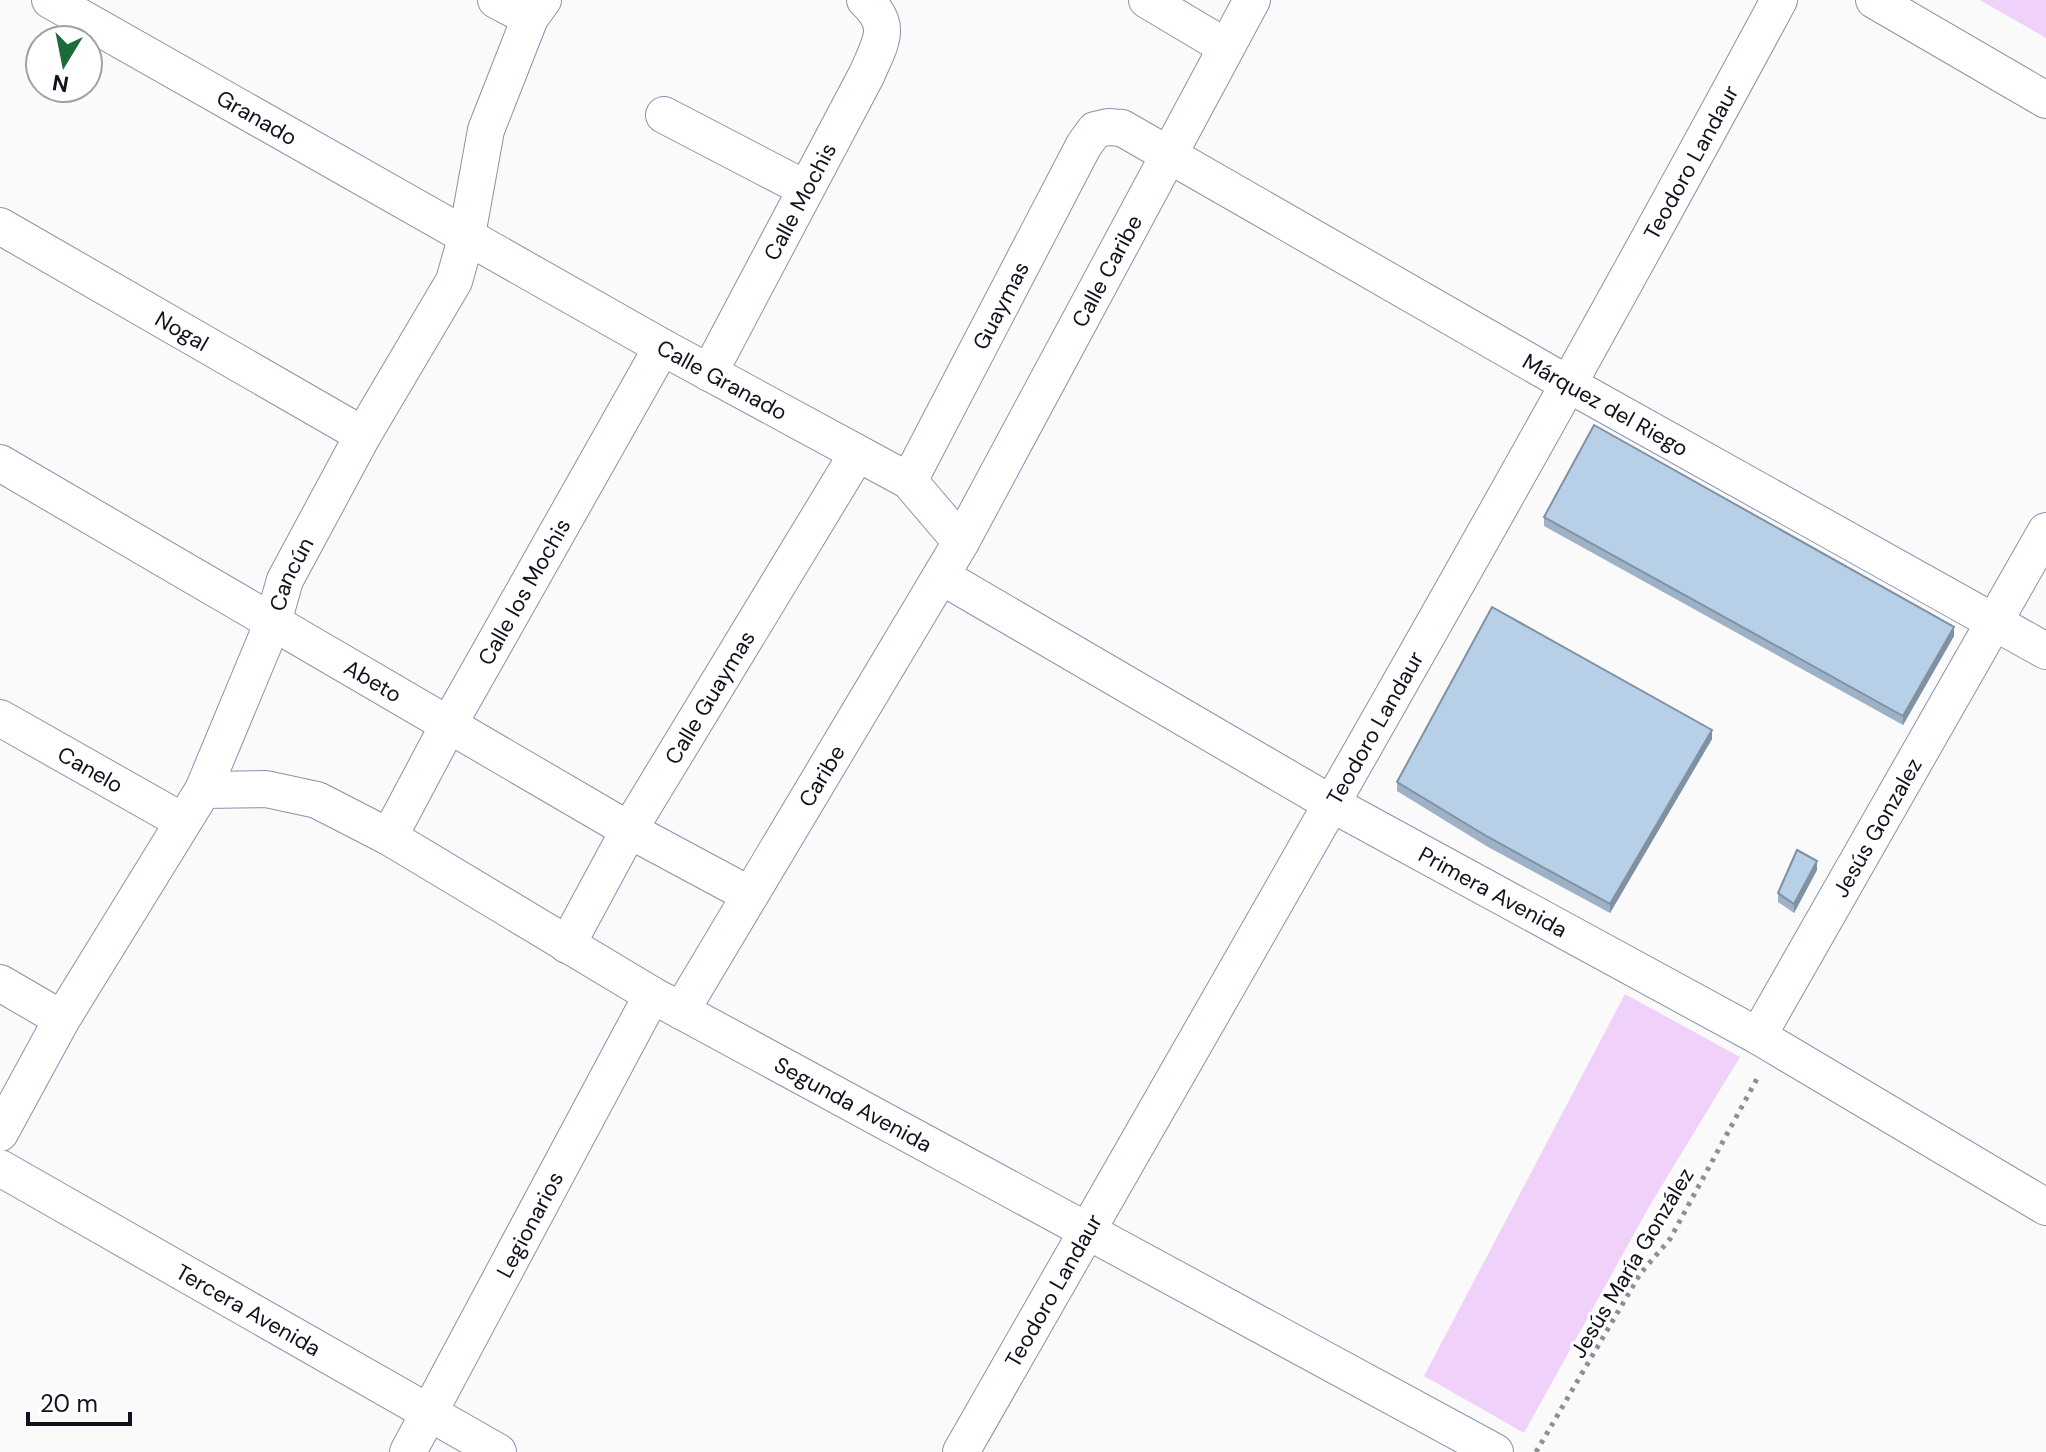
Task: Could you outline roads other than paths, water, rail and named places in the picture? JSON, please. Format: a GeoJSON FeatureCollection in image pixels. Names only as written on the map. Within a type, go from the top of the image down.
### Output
{"type":"FeatureCollection","features":[{"type":"Feature","properties":{"kind":"street","name":"Granado"},"geometry":{"type":"LineString","coordinates":[[50,0],[467,235]]}},
{"type":"Feature","properties":{"kind":"street"},"geometry":{"type":"LineString","coordinates":[[496,0],[537,9]]}},
{"type":"Feature","properties":{"kind":"street"},"geometry":{"type":"LineString","coordinates":[[1147,0],[1226,47]]}},
{"type":"Feature","properties":{"kind":"street","name":"Calle Caribe"},"geometry":{"type":"LineString","coordinates":[[961,542],[1252,0]]}},
{"type":"Feature","properties":{"kind":"street","name":"Teodoro Landaur"},"geometry":{"type":"LineString","coordinates":[[961,1452],[1332,804],[1779,0]]}},
{"type":"Feature","properties":{"kind":"street"},"geometry":{"type":"LineString","coordinates":[[1874,0],[2046,100]]}},
{"type":"Feature","properties":{"kind":"street","name":"Cancún"},"geometry":{"type":"LineString","coordinates":[[0,1133],[62,1019],[203,790],[273,622],[285,580],[363,435],[454,281],[467,235],[486,130],[537,9]]}},
{"type":"Feature","properties":{"kind":"street","name":"Calle Mochis"},"geometry":{"type":"LineString","coordinates":[[709,373],[879,48],[874,14]]}},
{"type":"Feature","properties":{"kind":"street"},"geometry":{"type":"LineString","coordinates":[[664,115],[806,189]]}},
{"type":"Feature","properties":{"kind":"street","name":"Márquez del Riego"},"geometry":{"type":"LineString","coordinates":[[1095,130],[1122,128],[1568,384],[2046,651]]}},
{"type":"Feature","properties":{"kind":"street","name":"Guaymas"},"geometry":{"type":"LineString","coordinates":[[909,481],[1084,145],[1095,130]]}},
{"type":"Feature","properties":{"kind":"street","name":"Nogal"},"geometry":{"type":"LineString","coordinates":[[0,226],[363,435]]}},
{"type":"Feature","properties":{"kind":"street","name":"Calle Granado"},"geometry":{"type":"LineString","coordinates":[[467,235],[662,347],[909,481],[961,542]]}},
{"type":"Feature","properties":{"kind":"street","name":"Calle los Mochis"},"geometry":{"type":"LineString","coordinates":[[389,837],[449,724],[662,347]]}},
{"type":"Feature","properties":{"kind":"street","name":"Calle Guaymas"},"geometry":{"type":"LineString","coordinates":[[567,945],[629,830],[857,454]]}},
{"type":"Feature","properties":{"kind":"street","name":"Abeto"},"geometry":{"type":"LineString","coordinates":[[0,463],[629,830],[750,895]]}},
{"type":"Feature","properties":{"kind":"street","name":"Jesús Gonzalez"},"geometry":{"type":"LineString","coordinates":[[1768,1042],[2046,531]]}},
{"type":"Feature","properties":{"kind":"street","name":"Caribe"},"geometry":{"type":"LineString","coordinates":[[666,1003],[750,895],[961,542]]}},
{"type":"Feature","properties":{"kind":"street","name":"Primera Avenida"},"geometry":{"type":"LineString","coordinates":[[941,576],[1332,804],[1768,1042],[2046,1207]]}},
{"type":"Feature","properties":{"kind":"street","name":"Canelo"},"geometry":{"type":"LineString","coordinates":[[0,718],[182,821]]}},
{"type":"Feature","properties":{"kind":"street","name":"Segunda Avenida"},"geometry":{"type":"LineString","coordinates":[[203,790],[266,789],[317,800],[389,837],[666,1003],[1495,1452]]}},
{"type":"Feature","properties":{"kind":"street"},"geometry":{"type":"LineString","coordinates":[[0,983],[62,1019]]}},
{"type":"Feature","properties":{"kind":"street","name":"Legionarios"},"geometry":{"type":"LineString","coordinates":[[408,1452],[666,1003]]}},
{"type":"Feature","properties":{"kind":"street","name":"Tercera Avenida"},"geometry":{"type":"LineString","coordinates":[[0,1168],[498,1452]]}}]}
